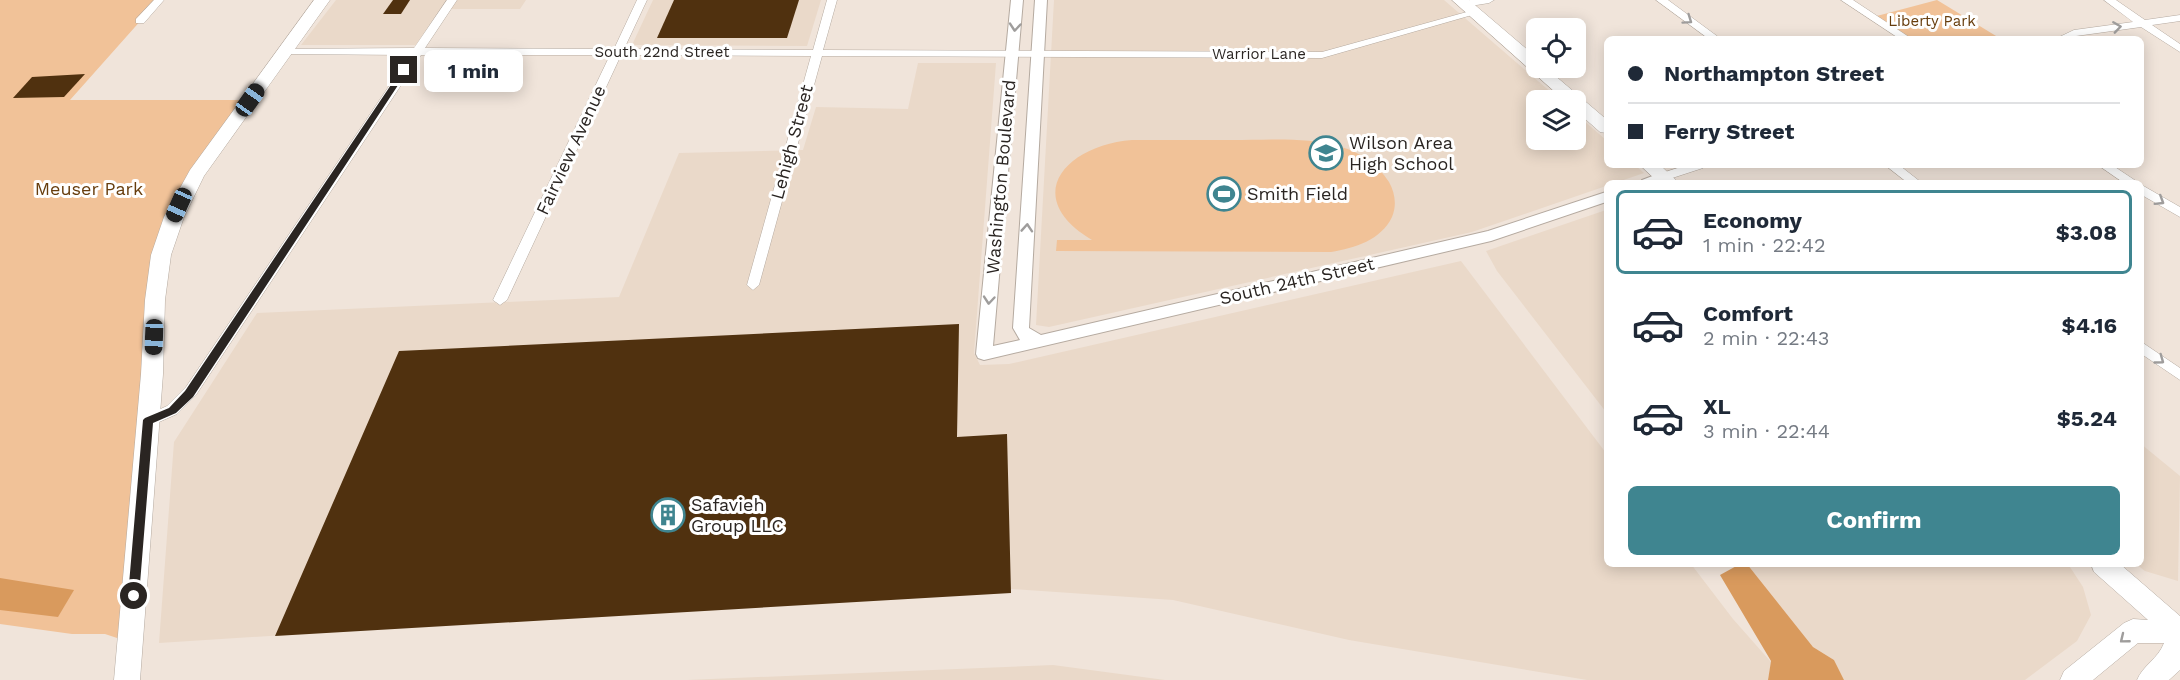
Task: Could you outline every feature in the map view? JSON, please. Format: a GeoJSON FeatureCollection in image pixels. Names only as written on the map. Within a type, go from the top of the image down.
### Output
{"type":"FeatureCollection","features":[{"type":"Feature","properties":{"kind":"main road"},"geometry":{"type":"LineString","coordinates":[[127,680],[156,290],[161,255],[185,193],[202,165],[322,0]]}},
{"type":"Feature","properties":{"kind":"main road"},"geometry":{"type":"LineString","coordinates":[[1466,6],[1526,58]]}},
{"type":"Feature","properties":{"kind":"main road"},"geometry":{"type":"LineString","coordinates":[[1549,78],[1604,126]]}},
{"type":"Feature","properties":{"kind":"main road"},"geometry":{"type":"LineString","coordinates":[[2106,567],[2180,633]]}},
{"type":"Feature","properties":{"kind":"main road"},"geometry":{"type":"LineString","coordinates":[[2073,680],[2133,631],[2180,633]]}},
{"type":"Feature","properties":{"kind":"main road"},"geometry":{"type":"LineString","coordinates":[[2150,680],[2169,663],[2180,633]]}},
{"type":"Feature","properties":{"kind":"street"},"geometry":{"type":"LineString","coordinates":[[140,21],[159,0]]}},
{"type":"Feature","properties":{"kind":"street"},"geometry":{"type":"LineString","coordinates":[[148,420],[172,410],[189,394],[452,0]]}},
{"type":"Feature","properties":{"kind":"street","name":"Fairview Avenue"},"geometry":{"type":"LineString","coordinates":[[500,300],[642,0]]}},
{"type":"Feature","properties":{"kind":"street","name":"Lehigh Street"},"geometry":{"type":"LineString","coordinates":[[753,285],[832,0]]}},
{"type":"Feature","properties":{"kind":"street","name":"Washington Boulevard"},"geometry":{"type":"LineString","coordinates":[[984,354],[1017,0]]}},
{"type":"Feature","properties":{"kind":"street","name":"Washington Boulevard"},"geometry":{"type":"LineString","coordinates":[[1040,341],[1025,335],[1021,328],[1041,0]]}},
{"type":"Feature","properties":{"kind":"street","name":"Warrior Lane"},"geometry":{"type":"LineString","coordinates":[[1038,53],[1322,55],[1489,0]]}},
{"type":"Feature","properties":{"kind":"street"},"geometry":{"type":"LineString","coordinates":[[1661,0],[1712,36]]}},
{"type":"Feature","properties":{"kind":"street"},"geometry":{"type":"LineString","coordinates":[[1846,0],[1902,36]]}},
{"type":"Feature","properties":{"kind":"street"},"geometry":{"type":"LineString","coordinates":[[2109,0],[2180,49]]}},
{"type":"Feature","properties":{"kind":"street"},"geometry":{"type":"LineString","coordinates":[[2067,36],[2074,33],[2180,18]]}},
{"type":"Feature","properties":{"kind":"street","name":"South 22nd Street"},"geometry":{"type":"LineString","coordinates":[[286,51],[1038,53]]}},
{"type":"Feature","properties":{"kind":"street"},"geometry":{"type":"LineString","coordinates":[[1657,177],[1688,168]]}},
{"type":"Feature","properties":{"kind":"street"},"geometry":{"type":"LineString","coordinates":[[1895,168],[1912,180]]}},
{"type":"Feature","properties":{"kind":"street"},"geometry":{"type":"LineString","coordinates":[[2109,168],[2128,180]]}},
{"type":"Feature","properties":{"kind":"street"},"geometry":{"type":"LineString","coordinates":[[2144,190],[2180,213]]}},
{"type":"Feature","properties":{"kind":"street","name":"South 24th Street"},"geometry":{"type":"LineString","coordinates":[[984,354],[1491,236],[1604,198]]}},
{"type":"Feature","properties":{"kind":"street"},"geometry":{"type":"LineString","coordinates":[[2144,349],[2180,375]]}},
{"type":"Feature","properties":{"kind":"shaded area"},"geometry":{"type":"Polygon","coordinates":[[[336,0],[526,0],[520,9],[449,9],[425,45],[301,45],[336,0]]]}},
{"type":"Feature","properties":{"kind":"shaded area"},"geometry":{"type":"Polygon","coordinates":[[[653,0],[821,0],[807,46],[632,45],[653,0]]]}},
{"type":"Feature","properties":{"kind":"shaded area","name":"Wilson Area High School"},"geometry":{"type":"Polygon","coordinates":[[[1054,0],[1444,0],[1526,71],[1526,78],[1534,78],[1548,90],[1526,90],[1526,150],[1586,150],[1586,123],[1604,138],[1604,168],[1638,168],[1644,173],[1624,180],[1604,180],[1604,187],[1472,232],[1049,327],[1036,325],[1054,0]]]}},
{"type":"Feature","properties":{"kind":"shaded area"},"geometry":{"type":"Polygon","coordinates":[[[918,63],[996,63],[974,353],[980,365],[1009,364],[1461,261],[1604,450],[1604,567],[1693,567],[1733,619],[1771,662],[1768,680],[1587,680],[1349,640],[1173,600],[1012,589],[159,643],[174,442],[257,313],[619,297],[679,153],[803,150],[816,107],[908,109],[918,63]]]}},
{"type":"Feature","properties":{"kind":"shaded area"},"geometry":{"type":"Polygon","coordinates":[[[1604,211],[1604,409],[1497,271],[1486,251],[1604,211]]]}},
{"type":"Feature","properties":{"kind":"shaded area"},"geometry":{"type":"Polygon","coordinates":[[[2144,446],[2180,476],[2178,581],[2145,571],[2140,567],[2144,567],[2144,446]]]}},
{"type":"Feature","properties":{"kind":"shaded area"},"geometry":{"type":"Polygon","coordinates":[[[1735,567],[1749,567],[1813,647],[1834,660],[1844,680],[1768,680],[1771,661],[1720,575],[1735,567]]]}},
{"type":"Feature","properties":{"kind":"shaded area"},"geometry":{"type":"Polygon","coordinates":[[[1749,567],[2070,567],[2083,587],[2091,615],[2077,641],[2025,680],[1844,680],[1834,660],[1813,647],[1749,567]]]}},
{"type":"Feature","properties":{"kind":"shaded area"},"geometry":{"type":"Polygon","coordinates":[[[0,578],[74,590],[58,617],[0,610],[0,578]]]}},
{"type":"Feature","properties":{"kind":"shaded area"},"geometry":{"type":"Polygon","coordinates":[[[1053,665],[1165,680],[687,680],[1053,665]]]}},
{"type":"Feature","properties":{"kind":"green space","name":"Meuser Park"},"geometry":{"type":"Polygon","coordinates":[[[0,0],[159,0],[70,100],[250,100],[170,227],[129,642],[105,634],[72,634],[0,624],[0,0]]]}},
{"type":"Feature","properties":{"kind":"green space","name":"Liberty Park"},"geometry":{"type":"Polygon","coordinates":[[[1937,0],[1996,36],[1902,36],[1873,17],[1937,0]]]}},
{"type":"Feature","properties":{"kind":"green space"},"geometry":{"type":"Polygon","coordinates":[[[1275,139],[1339,146],[1359,154],[1375,166],[1389,182],[1395,199],[1394,213],[1381,232],[1366,242],[1331,252],[1056,251],[1057,240],[1092,240],[1070,223],[1058,207],[1055,190],[1060,175],[1072,162],[1088,152],[1109,144],[1132,140],[1275,139]]]}},
{"type":"Feature","properties":{"kind":"building"},"geometry":{"type":"Polygon","coordinates":[[[393,0],[410,0],[401,14],[383,14],[393,0]]]}},
{"type":"Feature","properties":{"kind":"building"},"geometry":{"type":"Polygon","coordinates":[[[674,0],[799,0],[787,38],[657,38],[674,0]]]}},
{"type":"Feature","properties":{"kind":"building"},"geometry":{"type":"Polygon","coordinates":[[[85,74],[64,97],[13,98],[32,77],[85,74]]]}},
{"type":"Feature","properties":{"kind":"building","name":"Safavieh Group LLC"},"geometry":{"type":"Polygon","coordinates":[[[959,324],[957,437],[1007,434],[1011,593],[275,636],[399,351],[959,324]]]}},
{"type":"Feature","properties":{"kind":"place","name":"Wilson Area High School"},"geometry":{"type":"Point","coordinates":[1326,153]}},
{"type":"Feature","properties":{"kind":"place","name":"Smith Field"},"geometry":{"type":"Point","coordinates":[1224,194]}},
{"type":"Feature","properties":{"kind":"place","name":"Safavieh Group LLC"},"geometry":{"type":"Point","coordinates":[668,515]}},
{"type":"Feature","properties":{"kind":"route"},"geometry":{"type":"LineString","coordinates":[[134,596],[148,420],[172,410],[189,394],[404,70]]}}]}
